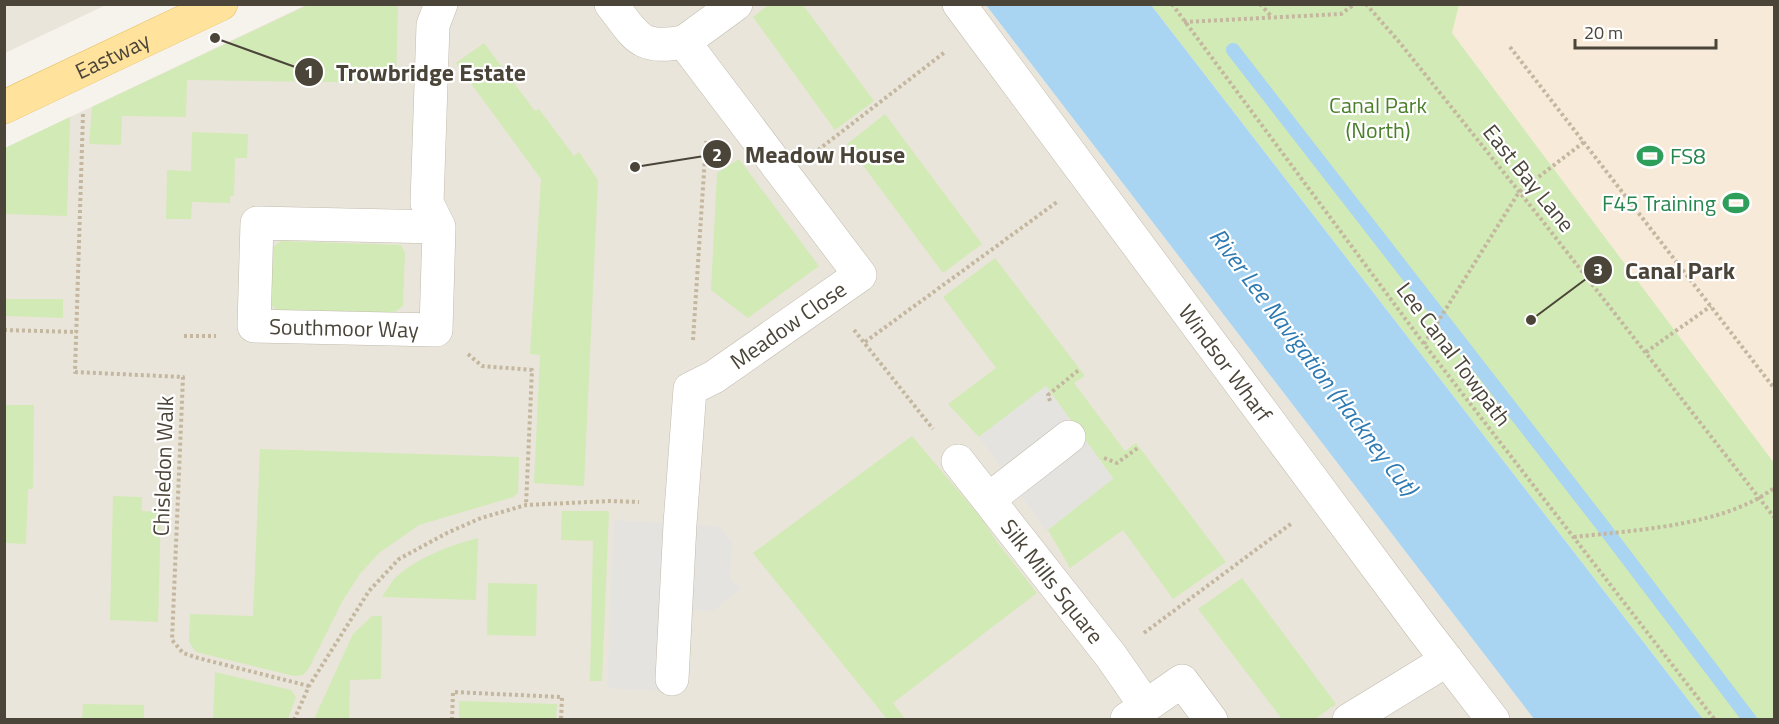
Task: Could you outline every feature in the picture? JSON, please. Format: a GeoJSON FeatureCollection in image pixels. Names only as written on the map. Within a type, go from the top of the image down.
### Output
{"type":"FeatureCollection","features":[{"type":"Feature","properties":{"kind":"main road","name":"Eastway"},"geometry":{"type":"LineString","coordinates":[[4,107],[221,4]]}},
{"type":"Feature","properties":{"kind":"street","name":"Southmoor Way"},"geometry":{"type":"LineString","coordinates":[[439,226],[257,223],[254,326],[436,330],[439,226],[427,203],[433,25],[441,4]]}},
{"type":"Feature","properties":{"kind":"street"},"geometry":{"type":"LineString","coordinates":[[610,4],[640,41],[662,46],[684,42],[736,4]]}},
{"type":"Feature","properties":{"kind":"street","name":"Windsor Wharf"},"geometry":{"type":"LineString","coordinates":[[968,16],[1492,720]]}},
{"type":"Feature","properties":{"kind":"street","name":"Meadow Close"},"geometry":{"type":"LineString","coordinates":[[684,42],[860,275],[702,383]]}},
{"type":"Feature","properties":{"kind":"street"},"geometry":{"type":"LineString","coordinates":[[672,679],[680,524],[702,383]]}},
{"type":"Feature","properties":{"kind":"street"},"geometry":{"type":"LineString","coordinates":[[989,499],[1069,437]]}},
{"type":"Feature","properties":{"kind":"street","name":"Silk Mills Square"},"geometry":{"type":"LineString","coordinates":[[958,461],[1111,656],[1136,712],[1182,681],[1211,720]]}},
{"type":"Feature","properties":{"kind":"street"},"geometry":{"type":"LineString","coordinates":[[1349,720],[1447,660]]}},
{"type":"Feature","properties":{"kind":"path","name":"Lee Canal Towpath"},"geometry":{"type":"LineString","coordinates":[[1172,4],[1424,344],[1715,720]]}},
{"type":"Feature","properties":{"kind":"path"},"geometry":{"type":"LineString","coordinates":[[1260,4],[1273,17]]}},
{"type":"Feature","properties":{"kind":"path"},"geometry":{"type":"LineString","coordinates":[[1184,22],[1341,14],[1355,4]]}},
{"type":"Feature","properties":{"kind":"path","name":"East Bay Lane"},"geometry":{"type":"LineString","coordinates":[[1366,4],[1519,192],[1774,517]]}},
{"type":"Feature","properties":{"kind":"path"},"geometry":{"type":"LineString","coordinates":[[813,154],[968,16]]}},
{"type":"Feature","properties":{"kind":"path"},"geometry":{"type":"LineString","coordinates":[[1510,47],[1774,388]]}},
{"type":"Feature","properties":{"kind":"path"},"geometry":{"type":"LineString","coordinates":[[702,383],[711,77]]}},
{"type":"Feature","properties":{"kind":"path","name":"Chisledon Walk"},"geometry":{"type":"LineString","coordinates":[[83,105],[75,372],[183,377],[172,640],[183,653],[309,686]]}},
{"type":"Feature","properties":{"kind":"path"},"geometry":{"type":"LineString","coordinates":[[1424,344],[1519,192],[1584,142]]}},
{"type":"Feature","properties":{"kind":"path"},"geometry":{"type":"LineString","coordinates":[[865,342],[1089,179]]}},
{"type":"Feature","properties":{"kind":"path"},"geometry":{"type":"LineString","coordinates":[[826,298],[865,342],[958,461]]}},
{"type":"Feature","properties":{"kind":"path"},"geometry":{"type":"LineString","coordinates":[[1646,352],[1711,306]]}},
{"type":"Feature","properties":{"kind":"path"},"geometry":{"type":"LineString","coordinates":[[4,330],[77,332]]}},
{"type":"Feature","properties":{"kind":"path"},"geometry":{"type":"LineString","coordinates":[[436,330],[482,366],[532,370],[526,505]]}},
{"type":"Feature","properties":{"kind":"path"},"geometry":{"type":"LineString","coordinates":[[1574,537],[1692,522],[1760,498],[1774,488]]}},
{"type":"Feature","properties":{"kind":"path"},"geometry":{"type":"LineString","coordinates":[[1111,656],[1326,498],[1324,495]]}},
{"type":"Feature","properties":{"kind":"path"},"geometry":{"type":"LineString","coordinates":[[294,720],[309,686],[369,591],[399,559],[481,518],[526,505],[610,501]]}},
{"type":"Feature","properties":{"kind":"path"},"geometry":{"type":"LineString","coordinates":[[452,720],[453,692],[562,697],[561,720]]}},
{"type":"Feature","properties":{"kind":"shaded area"},"geometry":{"type":"Polygon","coordinates":[[[5,4],[106,4],[106,5],[5,53],[5,4]]]}},
{"type":"Feature","properties":{"kind":"shaded area"},"geometry":{"type":"Polygon","coordinates":[[[308,4],[986,5],[1534,719],[5,720],[5,148],[308,4]]]}},
{"type":"Feature","properties":{"kind":"shaded area"},"geometry":{"type":"Polygon","coordinates":[[[1459,5],[1774,5],[1774,463],[1452,33],[1459,5]]]}},
{"type":"Feature","properties":{"kind":"shaded area"},"geometry":{"type":"Polygon","coordinates":[[[1046,386],[1113,479],[1046,531],[979,437],[1046,386]]]}},
{"type":"Feature","properties":{"kind":"shaded area"},"geometry":{"type":"Polygon","coordinates":[[[614,520],[719,526],[732,541],[730,579],[741,589],[713,611],[691,610],[684,693],[607,688],[614,520]]]}},
{"type":"Feature","properties":{"kind":"green space"},"geometry":{"type":"Polygon","coordinates":[[[770,4],[803,5],[874,101],[835,130],[753,17],[770,4]]]}},
{"type":"Feature","properties":{"kind":"green space"},"geometry":{"type":"Polygon","coordinates":[[[308,5],[398,5],[396,83],[187,80],[186,117],[122,116],[121,145],[89,144],[92,107],[308,5]]]}},
{"type":"Feature","properties":{"kind":"green space","name":"Canal Park (North)"},"geometry":{"type":"Polygon","coordinates":[[[1151,5],[1459,5],[1452,33],[1774,463],[1774,719],[1703,719],[1151,5]]]}},
{"type":"Feature","properties":{"kind":"green space"},"geometry":{"type":"Polygon","coordinates":[[[484,43],[535,111],[539,109],[574,156],[579,152],[598,180],[584,486],[534,483],[540,355],[530,354],[541,179],[456,63],[484,43]]]}},
{"type":"Feature","properties":{"kind":"green space"},"geometry":{"type":"Polygon","coordinates":[[[885,114],[982,244],[943,273],[847,144],[885,114]]]}},
{"type":"Feature","properties":{"kind":"green space"},"geometry":{"type":"Polygon","coordinates":[[[70,117],[67,216],[5,214],[5,148],[70,117]]]}},
{"type":"Feature","properties":{"kind":"green space"},"geometry":{"type":"Polygon","coordinates":[[[192,132],[248,134],[247,158],[235,158],[234,196],[230,196],[230,203],[192,202],[191,219],[166,219],[167,170],[191,171],[192,132]]]}},
{"type":"Feature","properties":{"kind":"green space"},"geometry":{"type":"Polygon","coordinates":[[[739,159],[819,266],[748,318],[711,290],[717,173],[739,159]]]}},
{"type":"Feature","properties":{"kind":"green space"},"geometry":{"type":"Polygon","coordinates":[[[281,241],[401,245],[405,253],[403,306],[391,315],[286,312],[275,309],[269,302],[273,247],[281,241]]]}},
{"type":"Feature","properties":{"kind":"green space"},"geometry":{"type":"Polygon","coordinates":[[[995,258],[1085,376],[1074,383],[1125,451],[1136,443],[1226,562],[1173,599],[1123,530],[1070,568],[1048,530],[1113,478],[1046,386],[979,437],[948,404],[996,368],[943,297],[995,258]]]}},
{"type":"Feature","properties":{"kind":"green space"},"geometry":{"type":"Polygon","coordinates":[[[5,299],[63,299],[63,318],[5,316],[5,299]]]}},
{"type":"Feature","properties":{"kind":"green space"},"geometry":{"type":"Polygon","coordinates":[[[5,405],[34,405],[33,489],[28,489],[26,544],[5,543],[5,405]]]}},
{"type":"Feature","properties":{"kind":"green space"},"geometry":{"type":"Polygon","coordinates":[[[912,436],[982,519],[1037,593],[893,703],[905,719],[887,719],[753,553],[912,436]]]}},
{"type":"Feature","properties":{"kind":"green space"},"geometry":{"type":"Polygon","coordinates":[[[260,449],[519,457],[518,493],[513,497],[419,525],[379,553],[359,575],[342,602],[309,668],[303,675],[294,676],[196,652],[189,642],[190,614],[253,616],[260,449]]]}},
{"type":"Feature","properties":{"kind":"green space"},"geometry":{"type":"Polygon","coordinates":[[[113,496],[142,497],[142,511],[161,512],[158,622],[110,620],[113,496]]]}},
{"type":"Feature","properties":{"kind":"green space"},"geometry":{"type":"Polygon","coordinates":[[[562,511],[609,511],[602,681],[590,681],[593,541],[561,540],[562,511]]]}},
{"type":"Feature","properties":{"kind":"green space"},"geometry":{"type":"Polygon","coordinates":[[[478,538],[476,600],[382,597],[396,577],[415,563],[446,548],[478,538]]]}},
{"type":"Feature","properties":{"kind":"green space"},"geometry":{"type":"Polygon","coordinates":[[[1242,578],[1336,704],[1315,719],[1282,719],[1198,609],[1242,578]]]}},
{"type":"Feature","properties":{"kind":"green space"},"geometry":{"type":"Polygon","coordinates":[[[488,583],[537,584],[536,636],[487,635],[488,583]]]}},
{"type":"Feature","properties":{"kind":"green space"},"geometry":{"type":"Polygon","coordinates":[[[372,616],[382,616],[381,679],[350,680],[349,719],[314,719],[353,634],[372,616]]]}},
{"type":"Feature","properties":{"kind":"green space"},"geometry":{"type":"Polygon","coordinates":[[[215,672],[291,690],[296,697],[288,719],[213,719],[215,672]]]}},
{"type":"Feature","properties":{"kind":"green space"},"geometry":{"type":"Polygon","coordinates":[[[459,701],[557,704],[556,719],[459,719],[459,701]]]}},
{"type":"Feature","properties":{"kind":"green space"},"geometry":{"type":"Polygon","coordinates":[[[83,704],[144,705],[144,719],[82,719],[83,704]]]}},
{"type":"Feature","properties":{"kind":"water","name":"River Lee Navigation (Hackney Cut)"},"geometry":{"type":"Polygon","coordinates":[[[986,5],[1151,5],[1703,719],[1534,719],[986,5]]]}},
{"type":"Feature","properties":{"kind":"waterway"},"geometry":{"type":"LineString","coordinates":[[1233,50],[1599,521],[1750,720]]}},
{"type":"Feature","properties":{"kind":"place","name":"Trowbridge Estate"},"geometry":{"type":"Point","coordinates":[215,38]}},
{"type":"Feature","properties":{"kind":"place","name":"FS8"},"geometry":{"type":"Point","coordinates":[1650,156]}},
{"type":"Feature","properties":{"kind":"place","name":"Meadow House"},"geometry":{"type":"Point","coordinates":[635,167]}},
{"type":"Feature","properties":{"kind":"place","name":"F45 Training"},"geometry":{"type":"Point","coordinates":[1736,203]}},
{"type":"Feature","properties":{"kind":"place","name":"Canal Park"},"geometry":{"type":"Point","coordinates":[1531,320]}}]}
